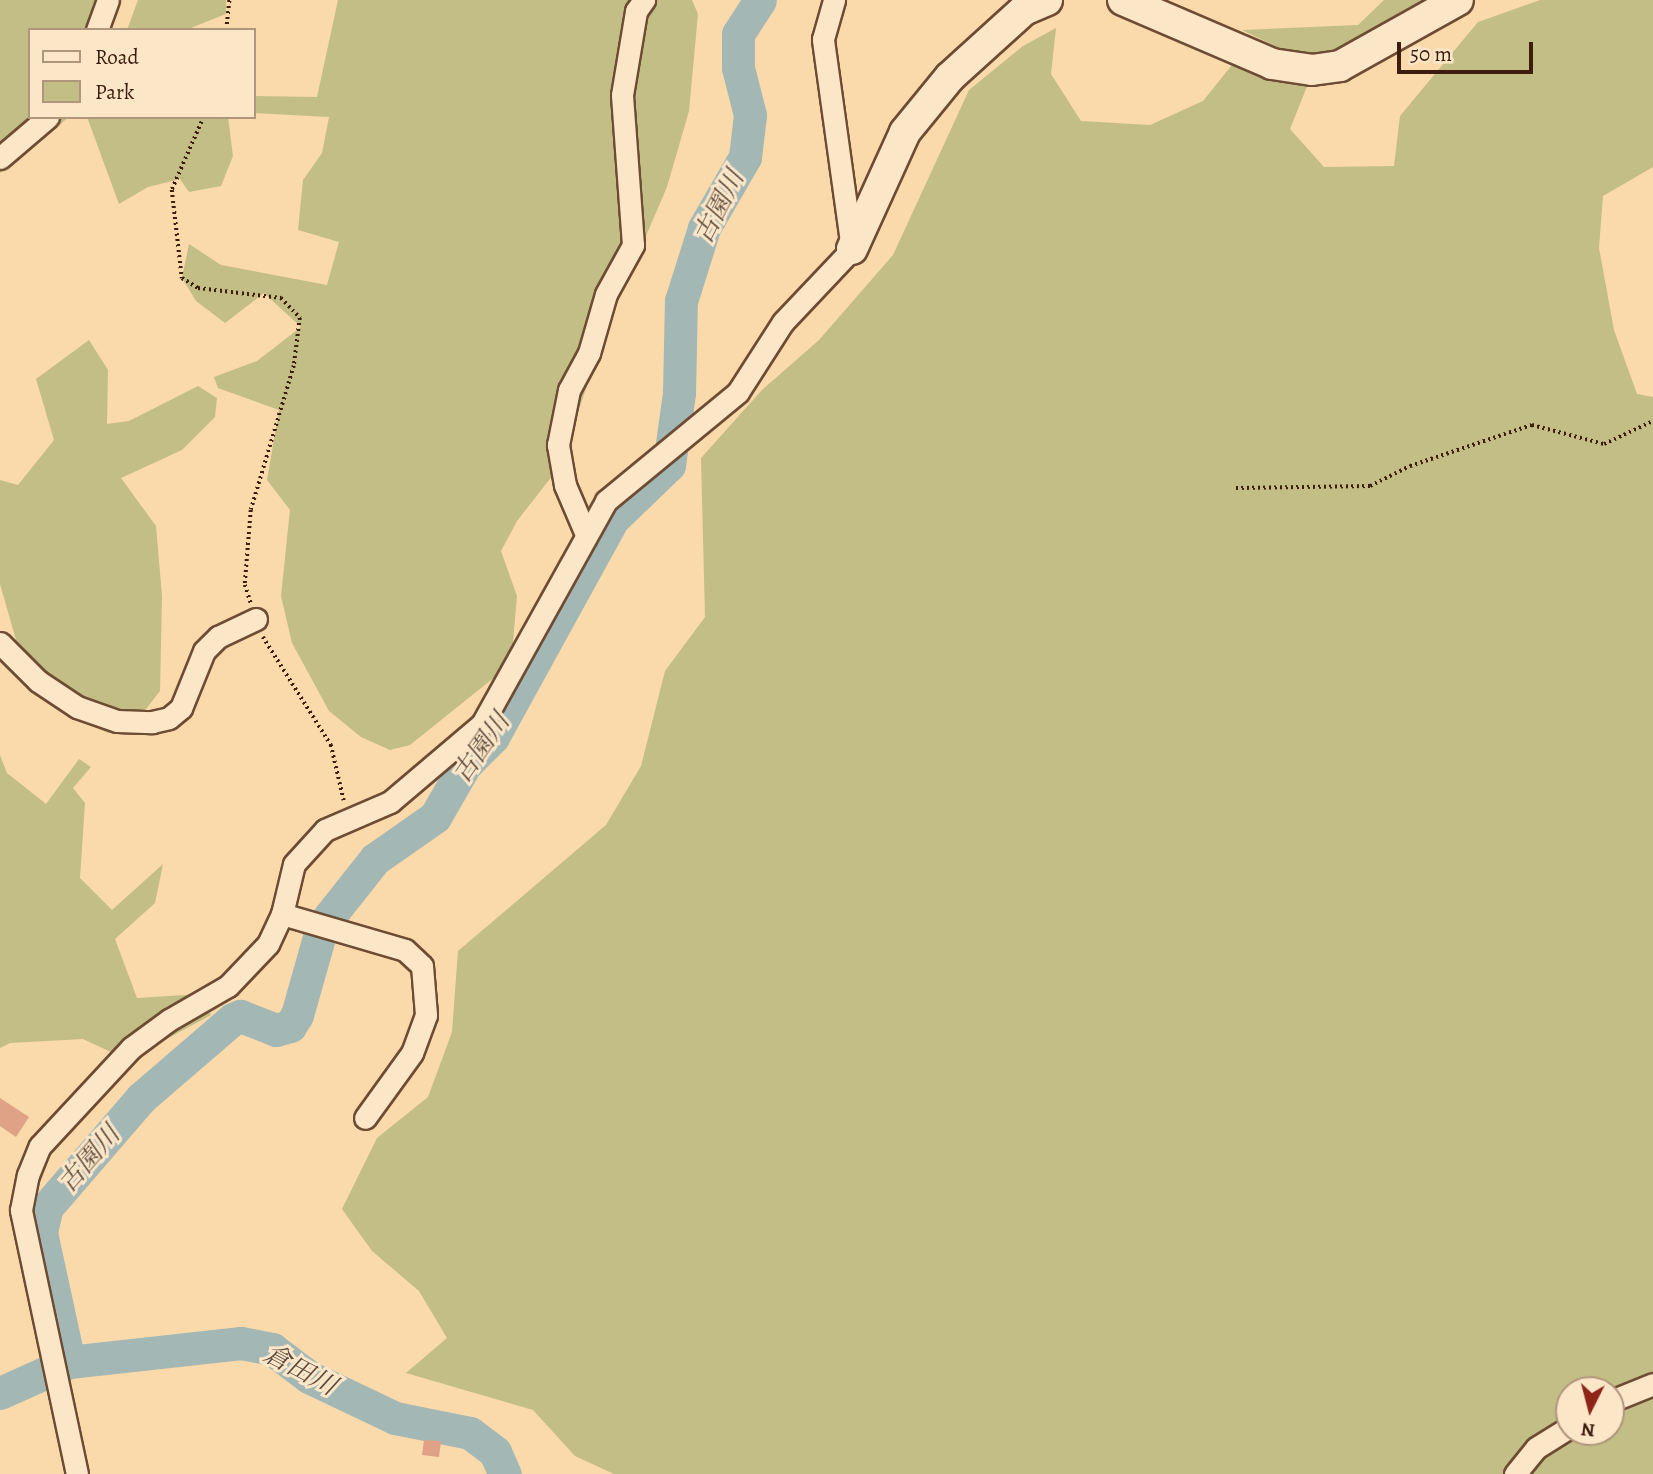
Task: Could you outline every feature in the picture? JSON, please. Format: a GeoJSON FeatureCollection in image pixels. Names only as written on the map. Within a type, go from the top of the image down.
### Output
{"type":"FeatureCollection","features":[{"type":"Feature","properties":{"kind":"street"},"geometry":{"type":"LineString","coordinates":[[98,28],[108,0]]}},
{"type":"Feature","properties":{"kind":"street"},"geometry":{"type":"LineString","coordinates":[[585,532],[565,485],[558,445],[569,390],[589,353],[606,293],[633,245],[622,95],[636,11],[644,0]]}},
{"type":"Feature","properties":{"kind":"street"},"geometry":{"type":"LineString","coordinates":[[834,0],[823,39],[852,249]]}},
{"type":"Feature","properties":{"kind":"street"},"geometry":{"type":"LineString","coordinates":[[78,1474],[21,1210],[28,1175],[40,1146],[131,1048],[169,1020],[228,986],[268,944],[282,914],[294,864],[325,830],[390,802],[482,724],[585,532],[606,501],[639,470],[700,427],[738,392],[783,322],[852,249],[905,132],[950,77],[1024,10],[1047,0]]}},
{"type":"Feature","properties":{"kind":"street"},"geometry":{"type":"LineString","coordinates":[[1123,0],[1272,64],[1312,70],[1340,66],[1458,0]]}},
{"type":"Feature","properties":{"kind":"street"},"geometry":{"type":"LineString","coordinates":[[0,158],[46,119]]}},
{"type":"Feature","properties":{"kind":"street"},"geometry":{"type":"LineString","coordinates":[[0,643],[38,681],[77,707],[117,721],[152,722],[169,718],[181,708],[204,651],[218,637],[256,619]]}},
{"type":"Feature","properties":{"kind":"street"},"geometry":{"type":"LineString","coordinates":[[282,914],[404,950],[422,966],[426,1015],[412,1053],[365,1118]]}},
{"type":"Feature","properties":{"kind":"street"},"geometry":{"type":"LineString","coordinates":[[1625,1395],[1653,1384]]}},
{"type":"Feature","properties":{"kind":"street"},"geometry":{"type":"LineString","coordinates":[[1515,1474],[1536,1448],[1555,1436]]}},
{"type":"Feature","properties":{"kind":"path"},"geometry":{"type":"LineString","coordinates":[[226,28],[229,0]]}},
{"type":"Feature","properties":{"kind":"path"},"geometry":{"type":"LineString","coordinates":[[203,119],[172,190],[176,257],[182,278],[198,288],[281,298],[300,318],[294,366],[251,510],[245,584],[269,652],[331,745],[349,820]]}},
{"type":"Feature","properties":{"kind":"path"},"geometry":{"type":"LineString","coordinates":[[1237,488],[1370,486],[1410,466],[1532,425],[1604,444],[1653,421]]}},
{"type":"Feature","properties":{"kind":"green space"},"geometry":{"type":"Polygon","coordinates":[[[0,0],[118,0],[109,28],[28,28],[28,119],[67,119],[0,173],[0,0]]]}},
{"type":"Feature","properties":{"kind":"green space"},"geometry":{"type":"Polygon","coordinates":[[[138,0],[226,0],[226,14],[191,28],[128,28],[138,0]]]}},
{"type":"Feature","properties":{"kind":"green space"},"geometry":{"type":"Polygon","coordinates":[[[338,0],[692,0],[698,14],[689,111],[667,187],[606,329],[560,466],[517,521],[501,551],[517,596],[511,664],[410,745],[390,750],[361,737],[329,711],[292,643],[281,596],[290,510],[267,480],[279,410],[218,388],[214,377],[257,361],[301,327],[264,293],[225,323],[196,301],[182,278],[189,244],[221,265],[327,285],[339,242],[298,230],[303,180],[322,153],[329,117],[256,113],[256,96],[317,97],[338,0]]]}},
{"type":"Feature","properties":{"kind":"green space"},"geometry":{"type":"Polygon","coordinates":[[[1384,0],[1474,0],[1447,15],[1331,58],[1290,53],[1242,30],[1358,25],[1384,0]]]}},
{"type":"Feature","properties":{"kind":"green space"},"geometry":{"type":"Polygon","coordinates":[[[1540,0],[1653,0],[1653,167],[1603,196],[1599,248],[1614,330],[1637,394],[1653,397],[1653,1474],[614,1474],[575,1456],[533,1410],[406,1373],[447,1338],[419,1291],[372,1251],[342,1209],[377,1138],[428,1097],[452,1032],[458,951],[606,825],[641,766],[665,671],[705,617],[701,458],[762,390],[819,340],[893,255],[969,90],[1023,46],[1056,28],[1051,74],[1081,121],[1150,125],[1203,101],[1232,65],[1308,84],[1290,129],[1324,167],[1394,166],[1400,116],[1478,22],[1540,0]]]}},
{"type":"Feature","properties":{"kind":"green space"},"geometry":{"type":"Polygon","coordinates":[[[88,119],[228,119],[233,156],[221,186],[189,192],[180,179],[148,187],[119,204],[88,119]]]}},
{"type":"Feature","properties":{"kind":"green space"},"geometry":{"type":"Polygon","coordinates":[[[89,340],[108,370],[107,424],[129,421],[198,386],[217,398],[215,417],[182,450],[121,478],[156,526],[162,596],[160,691],[129,731],[108,733],[77,720],[58,687],[16,640],[0,584],[0,480],[18,485],[54,440],[36,379],[89,340]]]}},
{"type":"Feature","properties":{"kind":"green space"},"geometry":{"type":"Polygon","coordinates":[[[0,755],[7,773],[46,804],[79,759],[91,767],[73,788],[85,803],[80,878],[112,910],[163,864],[155,903],[115,939],[137,998],[201,994],[211,1015],[128,1060],[83,1039],[10,1043],[0,1048],[0,755]]]}},
{"type":"Feature","properties":{"kind":"building"},"geometry":{"type":"Polygon","coordinates":[[[0,1098],[29,1117],[16,1137],[0,1126],[0,1098]]]}},
{"type":"Feature","properties":{"kind":"building"},"geometry":{"type":"Polygon","coordinates":[[[424,1440],[441,1441],[439,1457],[422,1455],[424,1440]]]}},
{"type":"Feature","properties":{"kind":"waterway","name":"古園川"},"geometry":{"type":"LineString","coordinates":[[69,1362],[41,1232],[47,1207],[141,1098],[233,1019],[240,1016],[276,1030],[290,1026],[297,1015],[319,937],[329,917],[375,859],[435,817],[465,765],[493,737],[613,519],[669,465],[679,393],[681,301],[704,228],[745,157],[750,115],[738,68],[738,34],[760,0]]}},
{"type":"Feature","properties":{"kind":"waterway","name":"倉田川"},"geometry":{"type":"LineString","coordinates":[[0,1393],[69,1362],[241,1343],[272,1349],[309,1377],[395,1418],[470,1433],[495,1452],[505,1474]]}}]}
